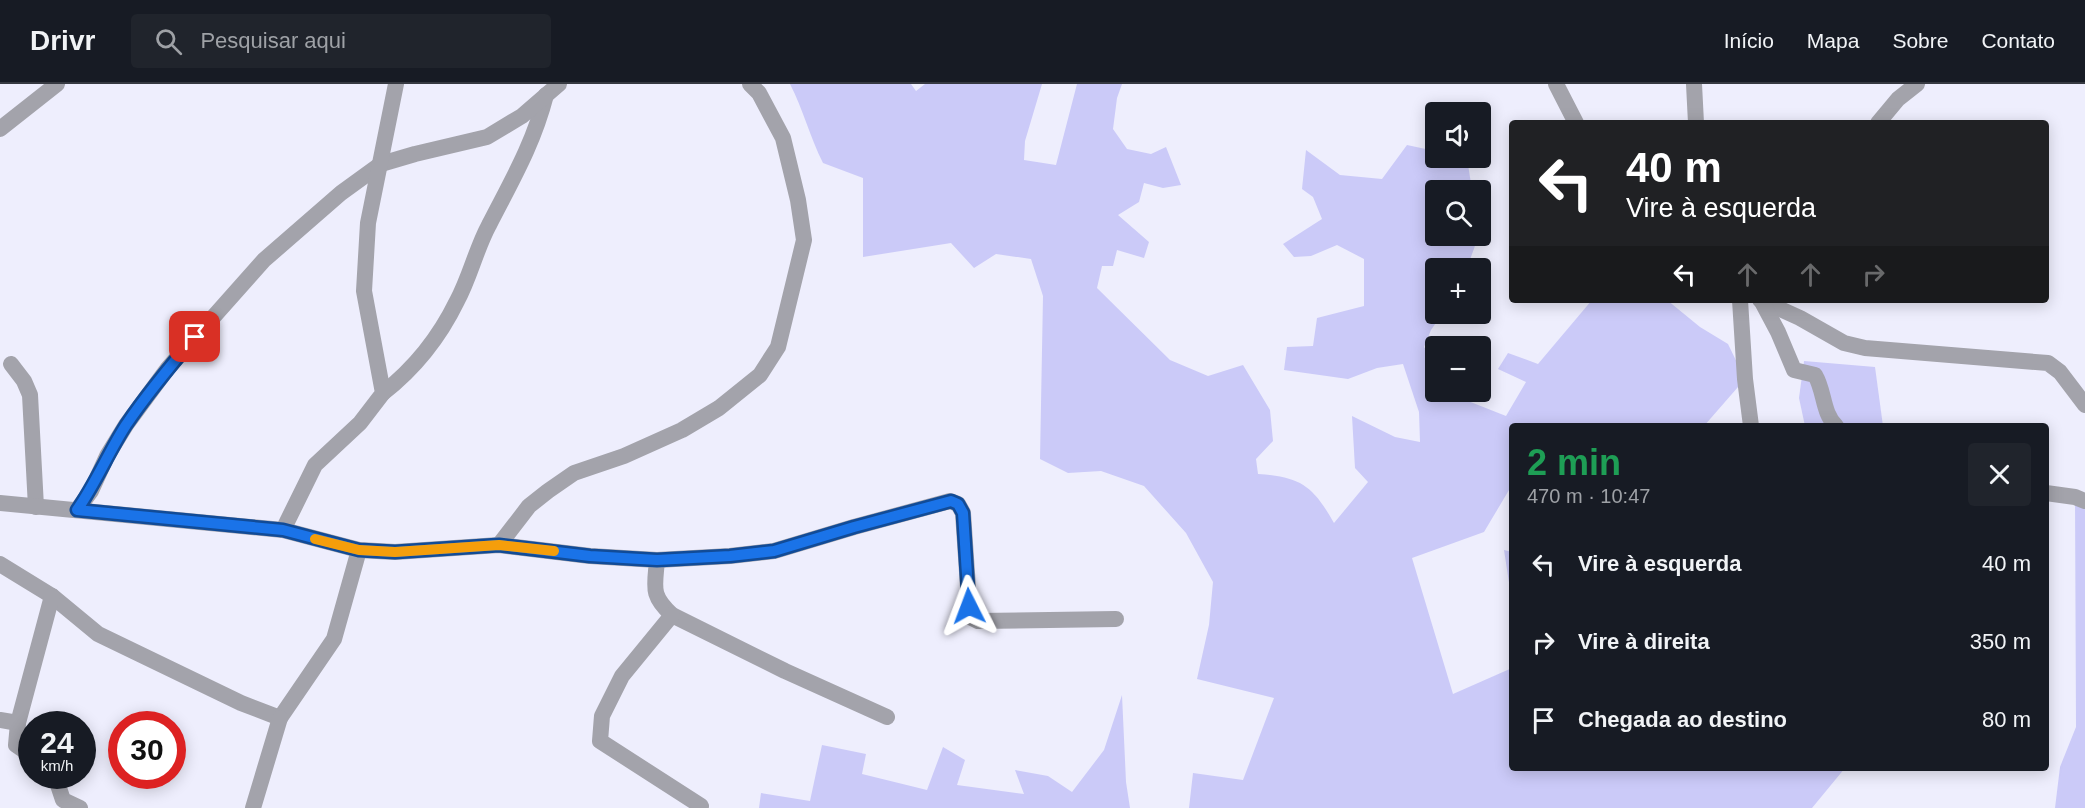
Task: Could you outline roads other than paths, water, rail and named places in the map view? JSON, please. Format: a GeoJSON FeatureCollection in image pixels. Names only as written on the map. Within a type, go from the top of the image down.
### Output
{"type":"FeatureCollection","features":[{"type":"Feature","properties":{"kind":"street"},"geometry":{"type":"LineString","coordinates":[[0,129],[57,84]]}},
{"type":"Feature","properties":{"kind":"street"},"geometry":{"type":"LineString","coordinates":[[383,393],[364,291],[368,223],[396,84]]}},
{"type":"Feature","properties":{"kind":"street"},"geometry":{"type":"LineString","coordinates":[[499,545],[529,506],[574,473],[624,456],[682,430],[719,408],[760,375],[778,346],[804,240],[798,200],[783,138],[759,93],[750,84]]}},
{"type":"Feature","properties":{"kind":"street"},"geometry":{"type":"LineString","coordinates":[[1556,84],[1574,120]]}},
{"type":"Feature","properties":{"kind":"street"},"geometry":{"type":"LineString","coordinates":[[1694,84],[1695,120]]}},
{"type":"Feature","properties":{"kind":"street"},"geometry":{"type":"LineString","coordinates":[[1880,120],[1898,99],[1917,84]]}},
{"type":"Feature","properties":{"kind":"street"},"geometry":{"type":"LineString","coordinates":[[77,510],[91,491],[107,456],[126,425],[168,368],[264,260],[341,194],[381,164],[487,137],[522,116],[552,89]]}},
{"type":"Feature","properties":{"kind":"street"},"geometry":{"type":"LineString","coordinates":[[283,530],[315,465],[360,423],[383,393],[405,376],[435,341],[458,301],[488,227],[527,153],[552,89]]}},
{"type":"Feature","properties":{"kind":"street"},"geometry":{"type":"LineString","coordinates":[[1740,303],[1750,423]]}},
{"type":"Feature","properties":{"kind":"street"},"geometry":{"type":"LineString","coordinates":[[1762,303],[1778,332],[1794,370],[1815,375],[1819,382],[1826,414],[1834,423]]}},
{"type":"Feature","properties":{"kind":"street"},"geometry":{"type":"LineString","coordinates":[[1767,303],[1800,318],[1844,343],[1865,348],[2048,363],[2060,372],[2085,405]]}},
{"type":"Feature","properties":{"kind":"street"},"geometry":{"type":"LineString","coordinates":[[11,364],[24,381],[30,394],[36,507]]}},
{"type":"Feature","properties":{"kind":"street"},"geometry":{"type":"LineString","coordinates":[[2049,493],[2075,497],[2085,501]]}},
{"type":"Feature","properties":{"kind":"street"},"geometry":{"type":"LineString","coordinates":[[0,503],[283,530],[359,550],[395,552],[499,545],[590,556],[657,560],[774,551],[951,501],[958,504],[963,513],[970,617],[978,621],[1116,619]]}},
{"type":"Feature","properties":{"kind":"street"},"geometry":{"type":"LineString","coordinates":[[253,808],[280,718],[334,639],[359,550]]}},
{"type":"Feature","properties":{"kind":"street"},"geometry":{"type":"LineString","coordinates":[[657,560],[655,593],[661,605],[672,615],[785,671],[887,717]]}},
{"type":"Feature","properties":{"kind":"street"},"geometry":{"type":"LineString","coordinates":[[0,564],[52,596],[98,634],[242,703],[280,718]]}},
{"type":"Feature","properties":{"kind":"street"},"geometry":{"type":"LineString","coordinates":[[21,711],[52,596]]}},
{"type":"Feature","properties":{"kind":"street"},"geometry":{"type":"LineString","coordinates":[[672,615],[622,676],[602,716],[600,741],[701,806]]}},
{"type":"Feature","properties":{"kind":"street"},"geometry":{"type":"LineString","coordinates":[[0,720],[18,723],[16,745],[18,746]]}},
{"type":"Feature","properties":{"kind":"street"},"geometry":{"type":"LineString","coordinates":[[59,789],[63,800],[80,808]]}}]}
